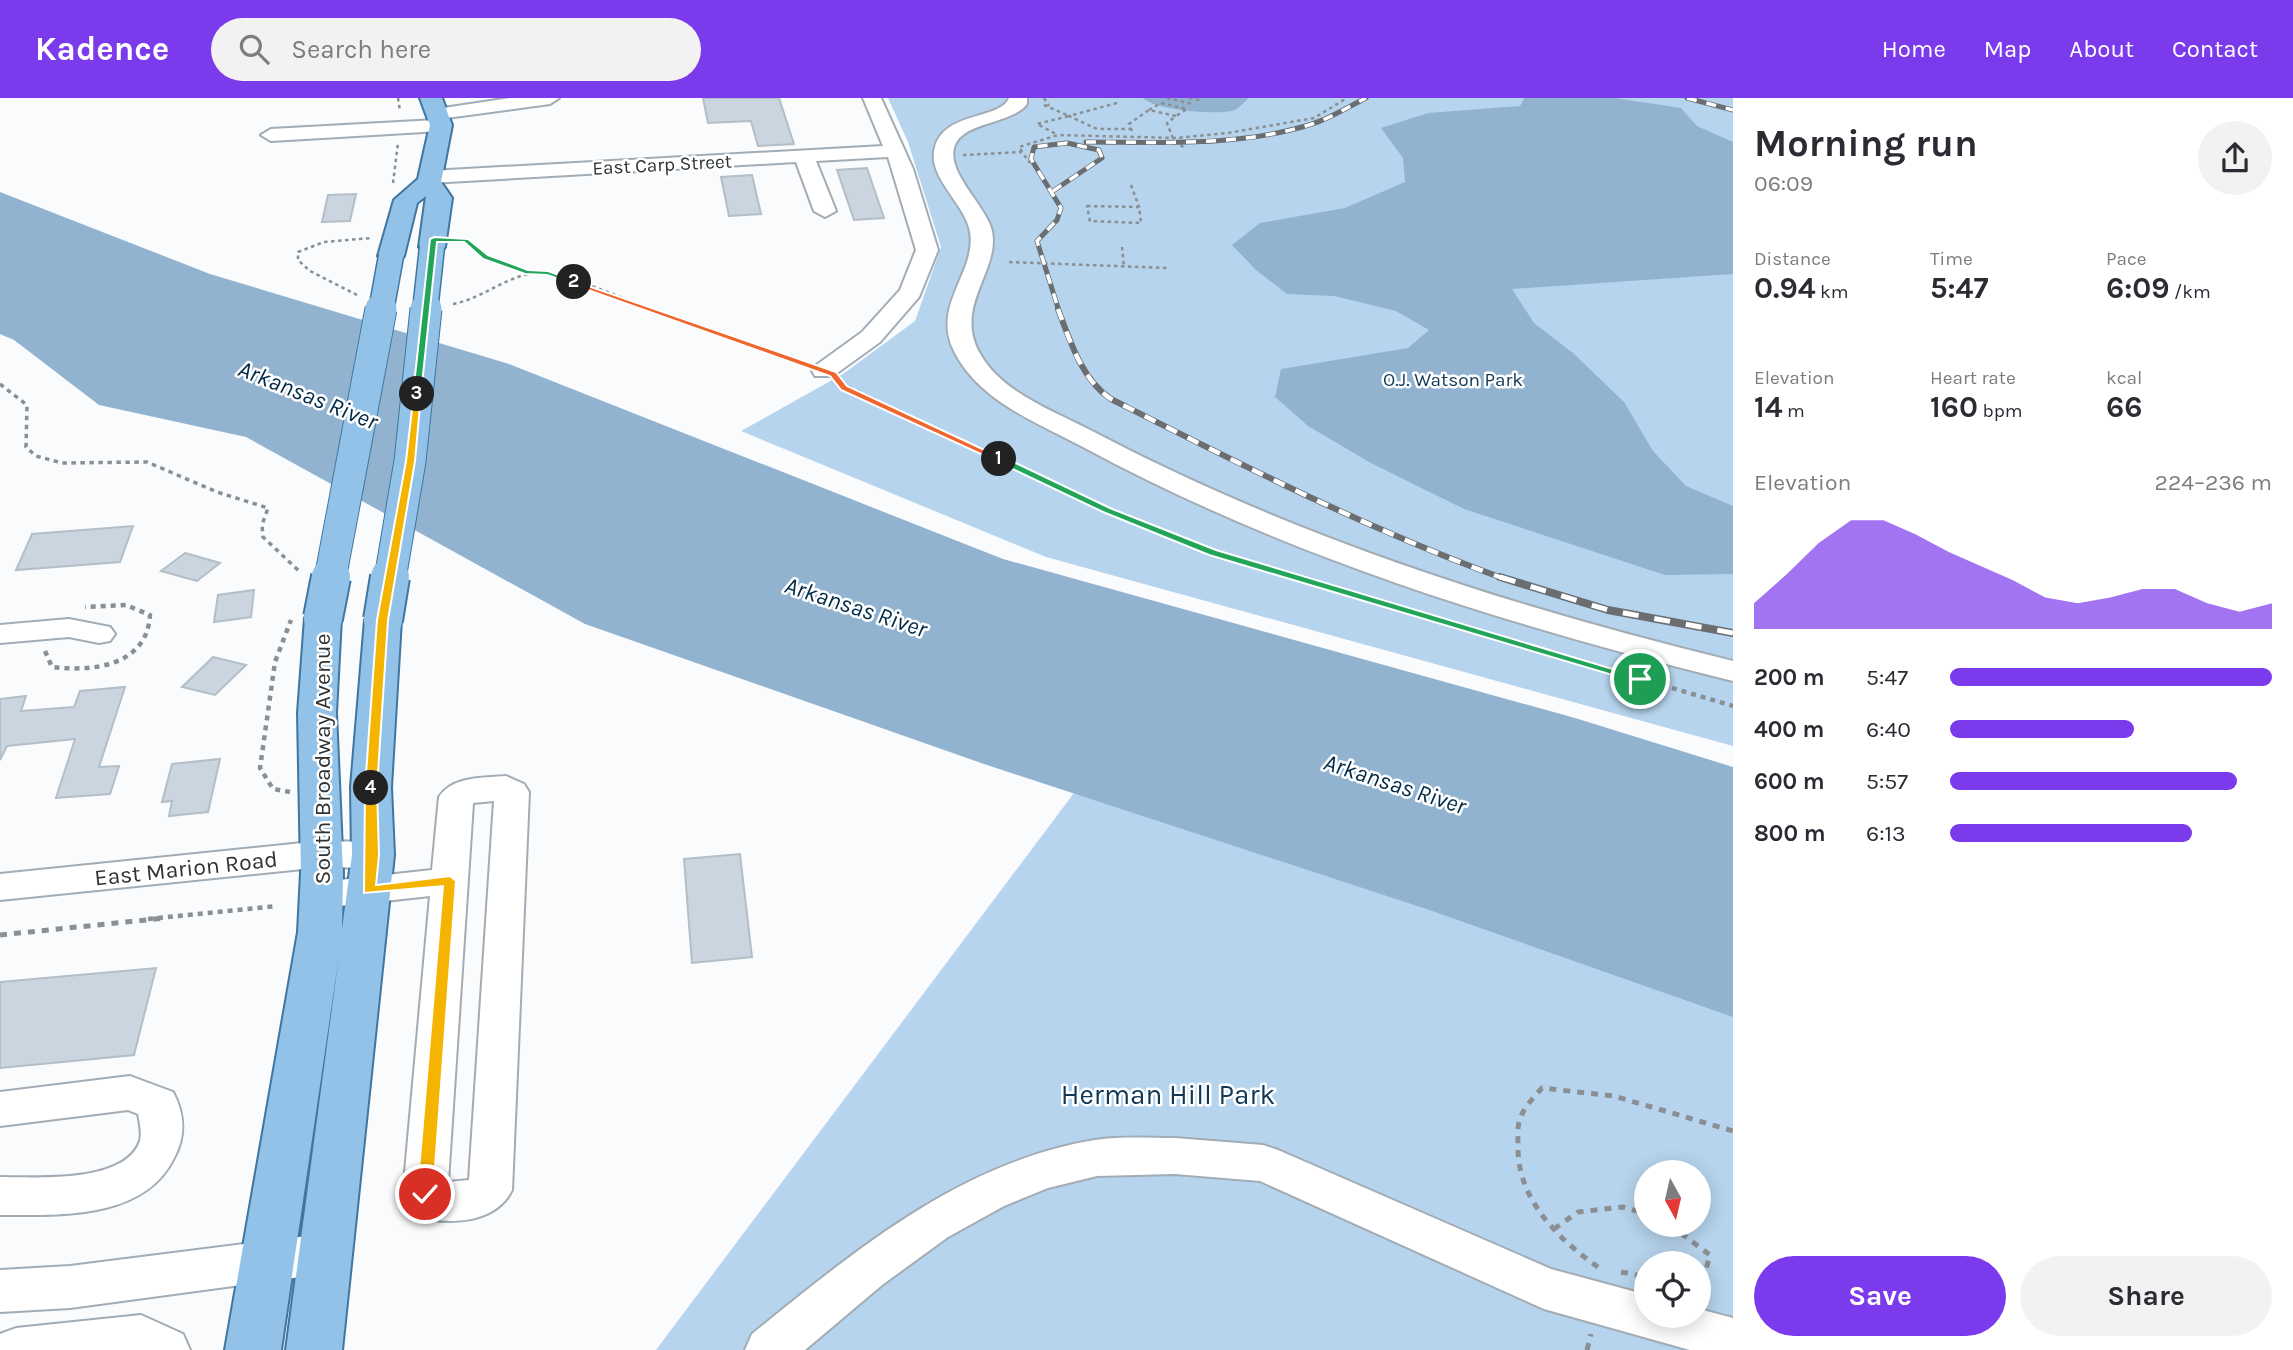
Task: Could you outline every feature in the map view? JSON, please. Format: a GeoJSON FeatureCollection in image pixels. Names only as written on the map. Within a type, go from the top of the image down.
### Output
{"type":"FeatureCollection","features":[{"type":"Feature","properties":{"kind":"main road","name":"South Broadway Avenue"},"geometry":{"type":"LineString","coordinates":[[314,1350],[323,1254],[371,873],[371,787],[383,620],[410,461],[440,198],[429,180],[436,112]]}},
{"type":"Feature","properties":{"kind":"main road","name":"South Broadway Avenue"},"geometry":{"type":"LineString","coordinates":[[253,1350],[320,932],[322,874],[317,713],[308,614],[383,251],[406,200],[429,180]]}},
{"type":"Feature","properties":{"kind":"street"},"geometry":{"type":"LineString","coordinates":[[271,135],[400,129],[436,112],[550,98]]}},
{"type":"Feature","properties":{"kind":"street"},"geometry":{"type":"LineString","coordinates":[[824,371],[871,337],[911,292],[927,250],[895,150],[872,98]]}},
{"type":"Feature","properties":{"kind":"street"},"geometry":{"type":"LineString","coordinates":[[1018,98],[1018,104],[1010,111],[951,134],[944,147],[944,156],[981,231],[972,280],[959,319],[966,351],[976,369],[999,390],[1206,498],[1300,537],[1552,622],[1733,671]]}},
{"type":"Feature","properties":{"kind":"street"},"geometry":{"type":"LineString","coordinates":[[646,148],[709,145],[715,161]]}},
{"type":"Feature","properties":{"kind":"street","name":"East Carp Street"},"geometry":{"type":"LineString","coordinates":[[429,180],[895,150]]}},
{"type":"Feature","properties":{"kind":"street"},"geometry":{"type":"LineString","coordinates":[[804,156],[825,211]]}},
{"type":"Feature","properties":{"kind":"street"},"geometry":{"type":"LineString","coordinates":[[0,634],[69,628],[99,634]]}},
{"type":"Feature","properties":{"kind":"street"},"geometry":{"type":"LineString","coordinates":[[509,789],[512,792],[490,1190],[480,1198],[434,1203],[427,1201],[425,1194],[450,881],[456,797],[466,792],[509,789]]}},
{"type":"Feature","properties":{"kind":"street","name":"East Marion Road"},"geometry":{"type":"LineString","coordinates":[[0,887],[371,873],[450,881]]}},
{"type":"Feature","properties":{"kind":"street"},"geometry":{"type":"LineString","coordinates":[[0,1109],[130,1093],[158,1104],[161,1141],[144,1172],[108,1189],[65,1195],[0,1196]]}},
{"type":"Feature","properties":{"kind":"street"},"geometry":{"type":"LineString","coordinates":[[768,1350],[866,1270],[932,1223],[988,1193],[1042,1171],[1097,1158],[1175,1156],[1263,1163],[1322,1186],[1544,1287],[1733,1340]]}},
{"type":"Feature","properties":{"kind":"street"},"geometry":{"type":"LineString","coordinates":[[0,1291],[70,1287],[323,1254]]}},
{"type":"Feature","properties":{"kind":"street"},"geometry":{"type":"LineString","coordinates":[[16,1350],[141,1337],[166,1350]]}},
{"type":"Feature","properties":{"kind":"path"},"geometry":{"type":"LineString","coordinates":[[393,185],[400,129],[398,98]]}},
{"type":"Feature","properties":{"kind":"path"},"geometry":{"type":"LineString","coordinates":[[1044,98],[1050,107]]}},
{"type":"Feature","properties":{"kind":"path"},"geometry":{"type":"LineString","coordinates":[[1167,98],[1194,104]]}},
{"type":"Feature","properties":{"kind":"path"},"geometry":{"type":"LineString","coordinates":[[1174,106],[1187,98],[1199,100]]}},
{"type":"Feature","properties":{"kind":"path"},"geometry":{"type":"LineString","coordinates":[[1030,163],[1018,147],[1058,135],[1172,138],[1228,133],[1325,114],[1347,98]]}},
{"type":"Feature","properties":{"kind":"path"},"geometry":{"type":"LineString","coordinates":[[1058,135],[1037,124],[1117,103]]}},
{"type":"Feature","properties":{"kind":"path"},"geometry":{"type":"LineString","coordinates":[[1134,138],[1129,124],[1161,103],[1187,109],[1167,123],[1175,143],[1185,148]]}},
{"type":"Feature","properties":{"kind":"path"},"geometry":{"type":"LineString","coordinates":[[1044,105],[1097,129],[1131,129]]}},
{"type":"Feature","properties":{"kind":"path"},"geometry":{"type":"LineString","coordinates":[[1149,110],[1176,116]]}},
{"type":"Feature","properties":{"kind":"path"},"geometry":{"type":"LineString","coordinates":[[944,156],[1022,152]]}},
{"type":"Feature","properties":{"kind":"path"},"geometry":{"type":"LineString","coordinates":[[1131,185],[1139,207],[1142,224],[1090,221],[1087,206],[1139,207]]}},
{"type":"Feature","properties":{"kind":"path"},"geometry":{"type":"LineString","coordinates":[[359,296],[310,271],[298,260],[298,252],[312,245],[376,237],[383,251]]}},
{"type":"Feature","properties":{"kind":"path"},"geometry":{"type":"LineString","coordinates":[[433,243],[466,240],[486,257],[527,272],[548,273],[833,374],[844,388],[1106,510],[1212,552],[1733,706]]}},
{"type":"Feature","properties":{"kind":"path"},"geometry":{"type":"LineString","coordinates":[[1122,247],[1124,267]]}},
{"type":"Feature","properties":{"kind":"path"},"geometry":{"type":"LineString","coordinates":[[1010,262],[1167,268]]}},
{"type":"Feature","properties":{"kind":"path"},"geometry":{"type":"LineString","coordinates":[[442,304],[463,303],[527,272]]}},
{"type":"Feature","properties":{"kind":"path"},"geometry":{"type":"LineString","coordinates":[[0,384],[27,402],[32,415],[26,447],[32,454],[58,462],[151,463],[219,493],[251,500],[268,508],[262,525],[263,537],[295,564],[302,576]]}},
{"type":"Feature","properties":{"kind":"path"},"geometry":{"type":"LineString","coordinates":[[289,792],[273,789],[260,768],[275,662],[308,614]]}},
{"type":"Feature","properties":{"kind":"path"},"geometry":{"type":"LineString","coordinates":[[0,935],[277,906]]}},
{"type":"Feature","properties":{"kind":"path"},"geometry":{"type":"LineString","coordinates":[[1599,1276],[1599,1268],[1554,1229],[1539,1212],[1520,1178],[1516,1153],[1520,1116],[1542,1088],[1614,1096],[1733,1131]]}},
{"type":"Feature","properties":{"kind":"path"},"geometry":{"type":"LineString","coordinates":[[1554,1229],[1577,1212],[1623,1207],[1634,1210]]}},
{"type":"Feature","properties":{"kind":"path"},"geometry":{"type":"LineString","coordinates":[[1686,1237],[1705,1251]]}},
{"type":"Feature","properties":{"kind":"green space","name":"O.J. Watson Park"},"geometry":{"type":"Polygon","coordinates":[[[888,98],[1733,98],[1733,746],[1046,557],[741,431],[843,374],[915,321],[941,247],[908,142],[888,98]]]}},
{"type":"Feature","properties":{"kind":"green space","name":"Herman Hill Park"},"geometry":{"type":"Polygon","coordinates":[[[1074,793],[1733,1010],[1733,1350],[656,1350],[1074,793]]]}},
{"type":"Feature","properties":{"kind":"water"},"geometry":{"type":"Polygon","coordinates":[[[1143,98],[1248,99],[1235,110],[1215,112],[1173,109],[1143,98]]]}},
{"type":"Feature","properties":{"kind":"water"},"geometry":{"type":"Polygon","coordinates":[[[1524,98],[1615,98],[1681,108],[1697,126],[1733,142],[1733,274],[1512,289],[1534,323],[1573,353],[1624,402],[1653,451],[1686,486],[1733,506],[1733,574],[1665,575],[1464,509],[1369,462],[1308,426],[1275,397],[1281,369],[1408,348],[1429,330],[1396,311],[1334,296],[1287,294],[1256,270],[1232,245],[1260,223],[1345,208],[1405,182],[1403,158],[1381,128],[1428,113],[1520,106],[1524,98]]]}},
{"type":"Feature","properties":{"kind":"water","name":"Arkansas River"},"geometry":{"type":"Polygon","coordinates":[[[0,192],[210,274],[509,364],[1003,559],[1575,718],[1733,767],[1733,1017],[1432,911],[984,764],[585,624],[246,437],[99,405],[14,340],[0,334],[0,192]]]}},
{"type":"Feature","properties":{"kind":"building"},"geometry":{"type":"Polygon","coordinates":[[[703,98],[779,98],[794,144],[758,146],[751,121],[708,123],[703,98]]]}},
{"type":"Feature","properties":{"kind":"building"},"geometry":{"type":"Polygon","coordinates":[[[867,168],[884,218],[854,220],[837,170],[867,168]]]}},
{"type":"Feature","properties":{"kind":"building"},"geometry":{"type":"Polygon","coordinates":[[[752,175],[761,214],[729,216],[721,177],[752,175]]]}},
{"type":"Feature","properties":{"kind":"building"},"geometry":{"type":"Polygon","coordinates":[[[356,194],[350,221],[322,222],[328,195],[356,194]]]}},
{"type":"Feature","properties":{"kind":"building"},"geometry":{"type":"Polygon","coordinates":[[[133,526],[120,562],[16,570],[32,534],[133,526]]]}},
{"type":"Feature","properties":{"kind":"building"},"geometry":{"type":"Polygon","coordinates":[[[185,553],[220,563],[197,581],[161,571],[185,553]]]}},
{"type":"Feature","properties":{"kind":"building"},"geometry":{"type":"Polygon","coordinates":[[[254,590],[251,617],[214,622],[218,595],[254,590]]]}},
{"type":"Feature","properties":{"kind":"building"},"geometry":{"type":"Polygon","coordinates":[[[213,657],[246,665],[215,695],[182,687],[213,657]]]}},
{"type":"Feature","properties":{"kind":"building"},"geometry":{"type":"Polygon","coordinates":[[[125,687],[99,767],[119,766],[110,794],[56,798],[75,739],[7,746],[0,760],[0,699],[26,696],[21,711],[74,707],[80,691],[125,687]]]}},
{"type":"Feature","properties":{"kind":"building"},"geometry":{"type":"Polygon","coordinates":[[[220,759],[208,812],[169,816],[172,801],[162,802],[172,764],[220,759]]]}},
{"type":"Feature","properties":{"kind":"building"},"geometry":{"type":"Polygon","coordinates":[[[740,854],[752,957],[692,963],[684,859],[740,854]]]}},
{"type":"Feature","properties":{"kind":"building"},"geometry":{"type":"Polygon","coordinates":[[[156,968],[134,1055],[0,1068],[0,982],[156,968]]]}},
{"type":"Feature","properties":{"kind":"railway"},"geometry":{"type":"LineString","coordinates":[[1086,142],[1200,142],[1257,137],[1319,122],[1366,98]]}},
{"type":"Feature","properties":{"kind":"railway"},"geometry":{"type":"LineString","coordinates":[[1687,98],[1733,110]]}},
{"type":"Feature","properties":{"kind":"railway"},"geometry":{"type":"LineString","coordinates":[[1053,191],[1102,158],[1099,150],[1067,143],[1034,147],[1031,159],[1061,208],[1057,220],[1037,241],[1059,311]]}},
{"type":"Feature","properties":{"kind":"railway"},"geometry":{"type":"LineString","coordinates":[[1058,309],[1072,347],[1085,371],[1111,399],[1355,518],[1505,579]]}},
{"type":"Feature","properties":{"kind":"railway"},"geometry":{"type":"LineString","coordinates":[[1500,577],[1608,610],[1733,633]]}},
{"type":"Feature","properties":{"kind":"route"},"geometry":{"type":"LineString","coordinates":[[425,1194],[450,881],[369,890],[373,855],[371,787],[383,620],[410,461],[434,239],[466,240],[486,257],[527,272],[548,273],[713,329],[833,374],[844,388],[1106,510],[1212,552],[1640,679]]}}]}
